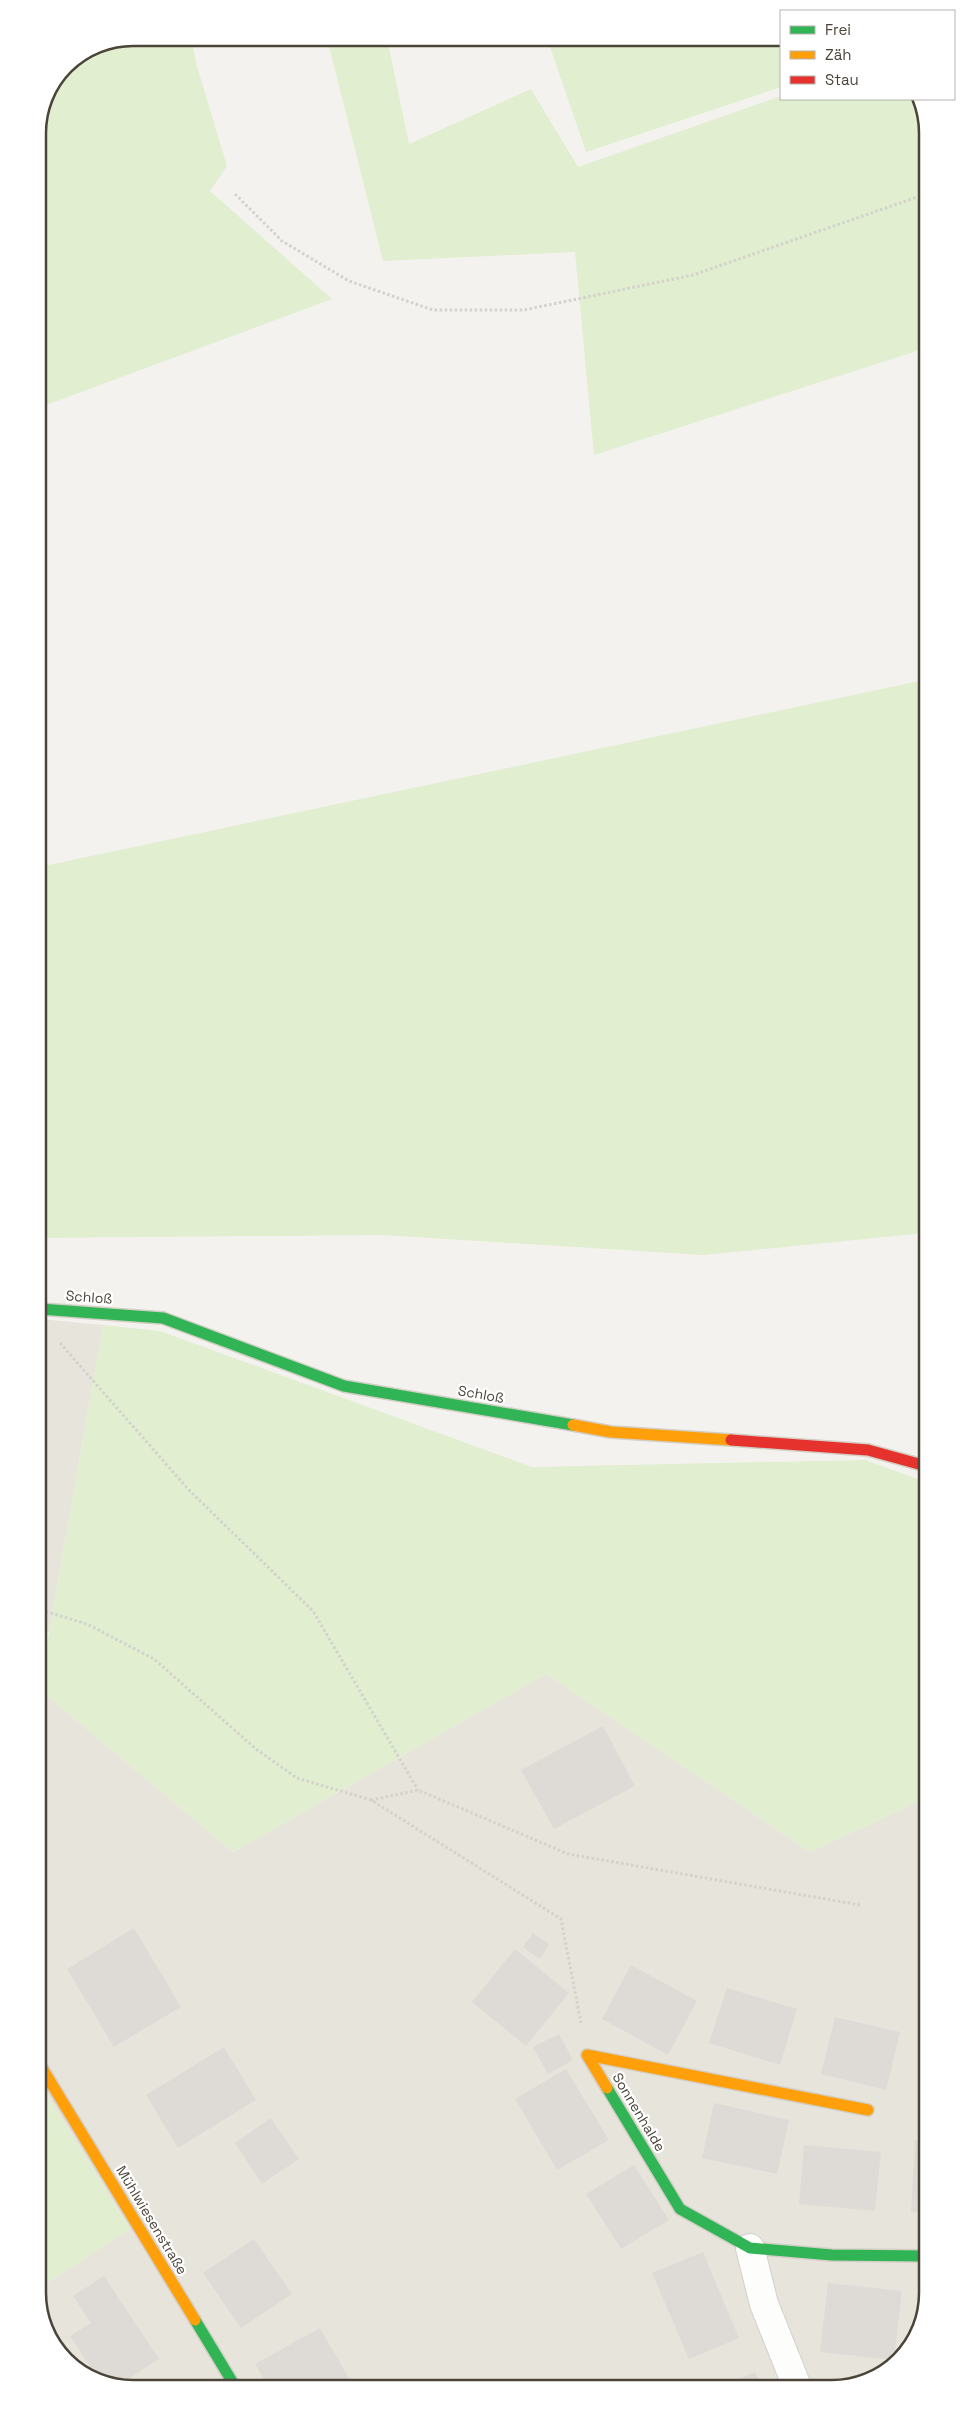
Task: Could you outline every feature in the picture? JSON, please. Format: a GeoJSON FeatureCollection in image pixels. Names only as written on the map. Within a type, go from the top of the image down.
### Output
{"type":"FeatureCollection","features":[{"type":"Feature","properties":{"kind":"street","name":"Schloß"},"geometry":{"type":"LineString","coordinates":[[46,1309],[163,1318],[354,1387],[611,1432],[868,1450],[919,1464]]}},
{"type":"Feature","properties":{"kind":"street","name":"Sonnenhalde"},"geometry":{"type":"LineString","coordinates":[[587,2055],[868,2110]]}},
{"type":"Feature","properties":{"kind":"street","name":"Sonnenhalde"},"geometry":{"type":"LineString","coordinates":[[587,2055],[680,2209],[750,2248],[832,2255],[919,2256]]}},
{"type":"Feature","properties":{"kind":"street","name":"Mühlwiesenstraße"},"geometry":{"type":"LineString","coordinates":[[46,2075],[231,2380]]}},
{"type":"Feature","properties":{"kind":"street"},"geometry":{"type":"LineString","coordinates":[[750,2248],[764,2304],[794,2380]]}},
{"type":"Feature","properties":{"kind":"path"},"geometry":{"type":"LineString","coordinates":[[235,194],[282,241],[350,281],[433,310],[524,310],[693,275],[919,196]]}},
{"type":"Feature","properties":{"kind":"path"},"geometry":{"type":"LineString","coordinates":[[60,1342],[188,1489],[313,1611],[418,1790]]}},
{"type":"Feature","properties":{"kind":"path"},"geometry":{"type":"LineString","coordinates":[[46,1612],[87,1624],[154,1659],[256,1750],[297,1778],[371,1800],[561,1920],[587,2055]]}},
{"type":"Feature","properties":{"kind":"path"},"geometry":{"type":"LineString","coordinates":[[371,1800],[418,1790],[568,1854],[860,1905]]}},
{"type":"Feature","properties":{"kind":"shaded area"},"geometry":{"type":"Polygon","coordinates":[[[46,1320],[103,1325],[49,1632],[46,1631],[46,1320]]]}},
{"type":"Feature","properties":{"kind":"shaded area"},"geometry":{"type":"Polygon","coordinates":[[[546,1674],[810,1852],[919,1801],[919,2292],[914,2321],[901,2346],[885,2362],[875,2368],[860,2375],[832,2380],[128,2380],[105,2375],[80,2362],[61,2341],[55,2331],[48,2310],[46,2283],[130,2229],[46,2093],[46,1695],[233,1852],[546,1674]]]}},
{"type":"Feature","properties":{"kind":"green space"},"geometry":{"type":"Polygon","coordinates":[[[134,46],[193,46],[196,63],[227,166],[210,191],[332,299],[46,405],[46,128],[53,100],[61,85],[85,61],[100,53],[116,48],[134,46]]]}},
{"type":"Feature","properties":{"kind":"green space"},"geometry":{"type":"Polygon","coordinates":[[[329,46],[389,46],[409,144],[531,89],[578,167],[780,96],[780,100],[912,100],[914,105],[919,134],[919,350],[594,455],[575,252],[383,261],[329,46]]]}},
{"type":"Feature","properties":{"kind":"green space"},"geometry":{"type":"Polygon","coordinates":[[[550,46],[780,46],[780,87],[586,152],[550,46]]]}},
{"type":"Feature","properties":{"kind":"green space"},"geometry":{"type":"Polygon","coordinates":[[[919,681],[919,1234],[703,1255],[383,1235],[46,1238],[46,866],[919,681]]]}},
{"type":"Feature","properties":{"kind":"green space"},"geometry":{"type":"Polygon","coordinates":[[[103,1325],[160,1331],[532,1467],[865,1460],[919,1479],[919,1801],[810,1852],[546,1674],[233,1852],[46,1695],[46,1649],[103,1325]]]}},
{"type":"Feature","properties":{"kind":"green space"},"geometry":{"type":"Polygon","coordinates":[[[46,2093],[130,2229],[46,2283],[46,2093]]]}},
{"type":"Feature","properties":{"kind":"building"},"geometry":{"type":"Polygon","coordinates":[[[603,1726],[635,1786],[554,1829],[521,1770],[603,1726]]]}},
{"type":"Feature","properties":{"kind":"building"},"geometry":{"type":"Polygon","coordinates":[[[134,1928],[181,2007],[114,2047],[67,1969],[134,1928]]]}},
{"type":"Feature","properties":{"kind":"building"},"geometry":{"type":"Polygon","coordinates":[[[533,1933],[549,1944],[540,1959],[523,1947],[533,1933]]]}},
{"type":"Feature","properties":{"kind":"building"},"geometry":{"type":"Polygon","coordinates":[[[515,1949],[569,1993],[526,2046],[472,2002],[515,1949]]]}},
{"type":"Feature","properties":{"kind":"building"},"geometry":{"type":"Polygon","coordinates":[[[631,1965],[697,2001],[668,2055],[602,2019],[631,1965]]]}},
{"type":"Feature","properties":{"kind":"building"},"geometry":{"type":"Polygon","coordinates":[[[727,1988],[797,2009],[780,2065],[709,2043],[727,1988]]]}},
{"type":"Feature","properties":{"kind":"building"},"geometry":{"type":"Polygon","coordinates":[[[835,2017],[900,2032],[886,2090],[821,2074],[835,2017]]]}},
{"type":"Feature","properties":{"kind":"building"},"geometry":{"type":"Polygon","coordinates":[[[559,2034],[573,2060],[548,2074],[533,2047],[559,2034]]]}},
{"type":"Feature","properties":{"kind":"building"},"geometry":{"type":"Polygon","coordinates":[[[224,2047],[256,2100],[178,2148],[146,2095],[224,2047]]]}},
{"type":"Feature","properties":{"kind":"building"},"geometry":{"type":"Polygon","coordinates":[[[566,2069],[609,2140],[557,2170],[515,2099],[566,2069]]]}},
{"type":"Feature","properties":{"kind":"building"},"geometry":{"type":"Polygon","coordinates":[[[714,2103],[789,2120],[777,2174],[702,2158],[714,2103]]]}},
{"type":"Feature","properties":{"kind":"building"},"geometry":{"type":"Polygon","coordinates":[[[271,2118],[299,2159],[262,2184],[235,2143],[271,2118]]]}},
{"type":"Feature","properties":{"kind":"building"},"geometry":{"type":"Polygon","coordinates":[[[915,2140],[919,2140],[919,2212],[911,2212],[915,2140]]]}},
{"type":"Feature","properties":{"kind":"building"},"geometry":{"type":"Polygon","coordinates":[[[804,2145],[881,2152],[875,2211],[799,2204],[804,2145]]]}},
{"type":"Feature","properties":{"kind":"building"},"geometry":{"type":"Polygon","coordinates":[[[634,2165],[669,2220],[621,2249],[586,2194],[634,2165]]]}},
{"type":"Feature","properties":{"kind":"building"},"geometry":{"type":"Polygon","coordinates":[[[254,2239],[292,2294],[241,2328],[203,2273],[254,2239]]]}},
{"type":"Feature","properties":{"kind":"building"},"geometry":{"type":"Polygon","coordinates":[[[703,2252],[739,2338],[689,2359],[652,2273],[703,2252]]]}},
{"type":"Feature","properties":{"kind":"building"},"geometry":{"type":"Polygon","coordinates":[[[104,2276],[159,2359],[127,2380],[105,2375],[92,2369],[70,2336],[91,2323],[73,2296],[104,2276]]]}},
{"type":"Feature","properties":{"kind":"building"},"geometry":{"type":"Polygon","coordinates":[[[828,2283],[902,2291],[895,2352],[888,2359],[820,2352],[828,2283]]]}},
{"type":"Feature","properties":{"kind":"building"},"geometry":{"type":"Polygon","coordinates":[[[320,2328],[350,2380],[264,2380],[255,2364],[320,2328]]]}},
{"type":"Feature","properties":{"kind":"building"},"geometry":{"type":"Polygon","coordinates":[[[755,2372],[758,2380],[736,2380],[755,2372]]]}},
{"type":"Feature","properties":{"kind":"traffic: fast"},"geometry":{"type":"LineString","coordinates":[[46,1309],[163,1318],[344,1386],[573,1425]]}},
{"type":"Feature","properties":{"kind":"traffic: fast"},"geometry":{"type":"LineString","coordinates":[[607,2088],[680,2209],[750,2248],[832,2255],[919,2256]]}},
{"type":"Feature","properties":{"kind":"traffic: fast"},"geometry":{"type":"LineString","coordinates":[[195,2320],[231,2380]]}},
{"type":"Feature","properties":{"kind":"traffic: slow"},"geometry":{"type":"LineString","coordinates":[[573,1425],[611,1432],[731,1440]]}},
{"type":"Feature","properties":{"kind":"traffic: slow"},"geometry":{"type":"LineString","coordinates":[[607,2088],[587,2055],[868,2110]]}},
{"type":"Feature","properties":{"kind":"traffic: slow"},"geometry":{"type":"LineString","coordinates":[[46,2075],[195,2320]]}},
{"type":"Feature","properties":{"kind":"traffic: jam"},"geometry":{"type":"LineString","coordinates":[[731,1440],[868,1450],[919,1464]]}}]}
